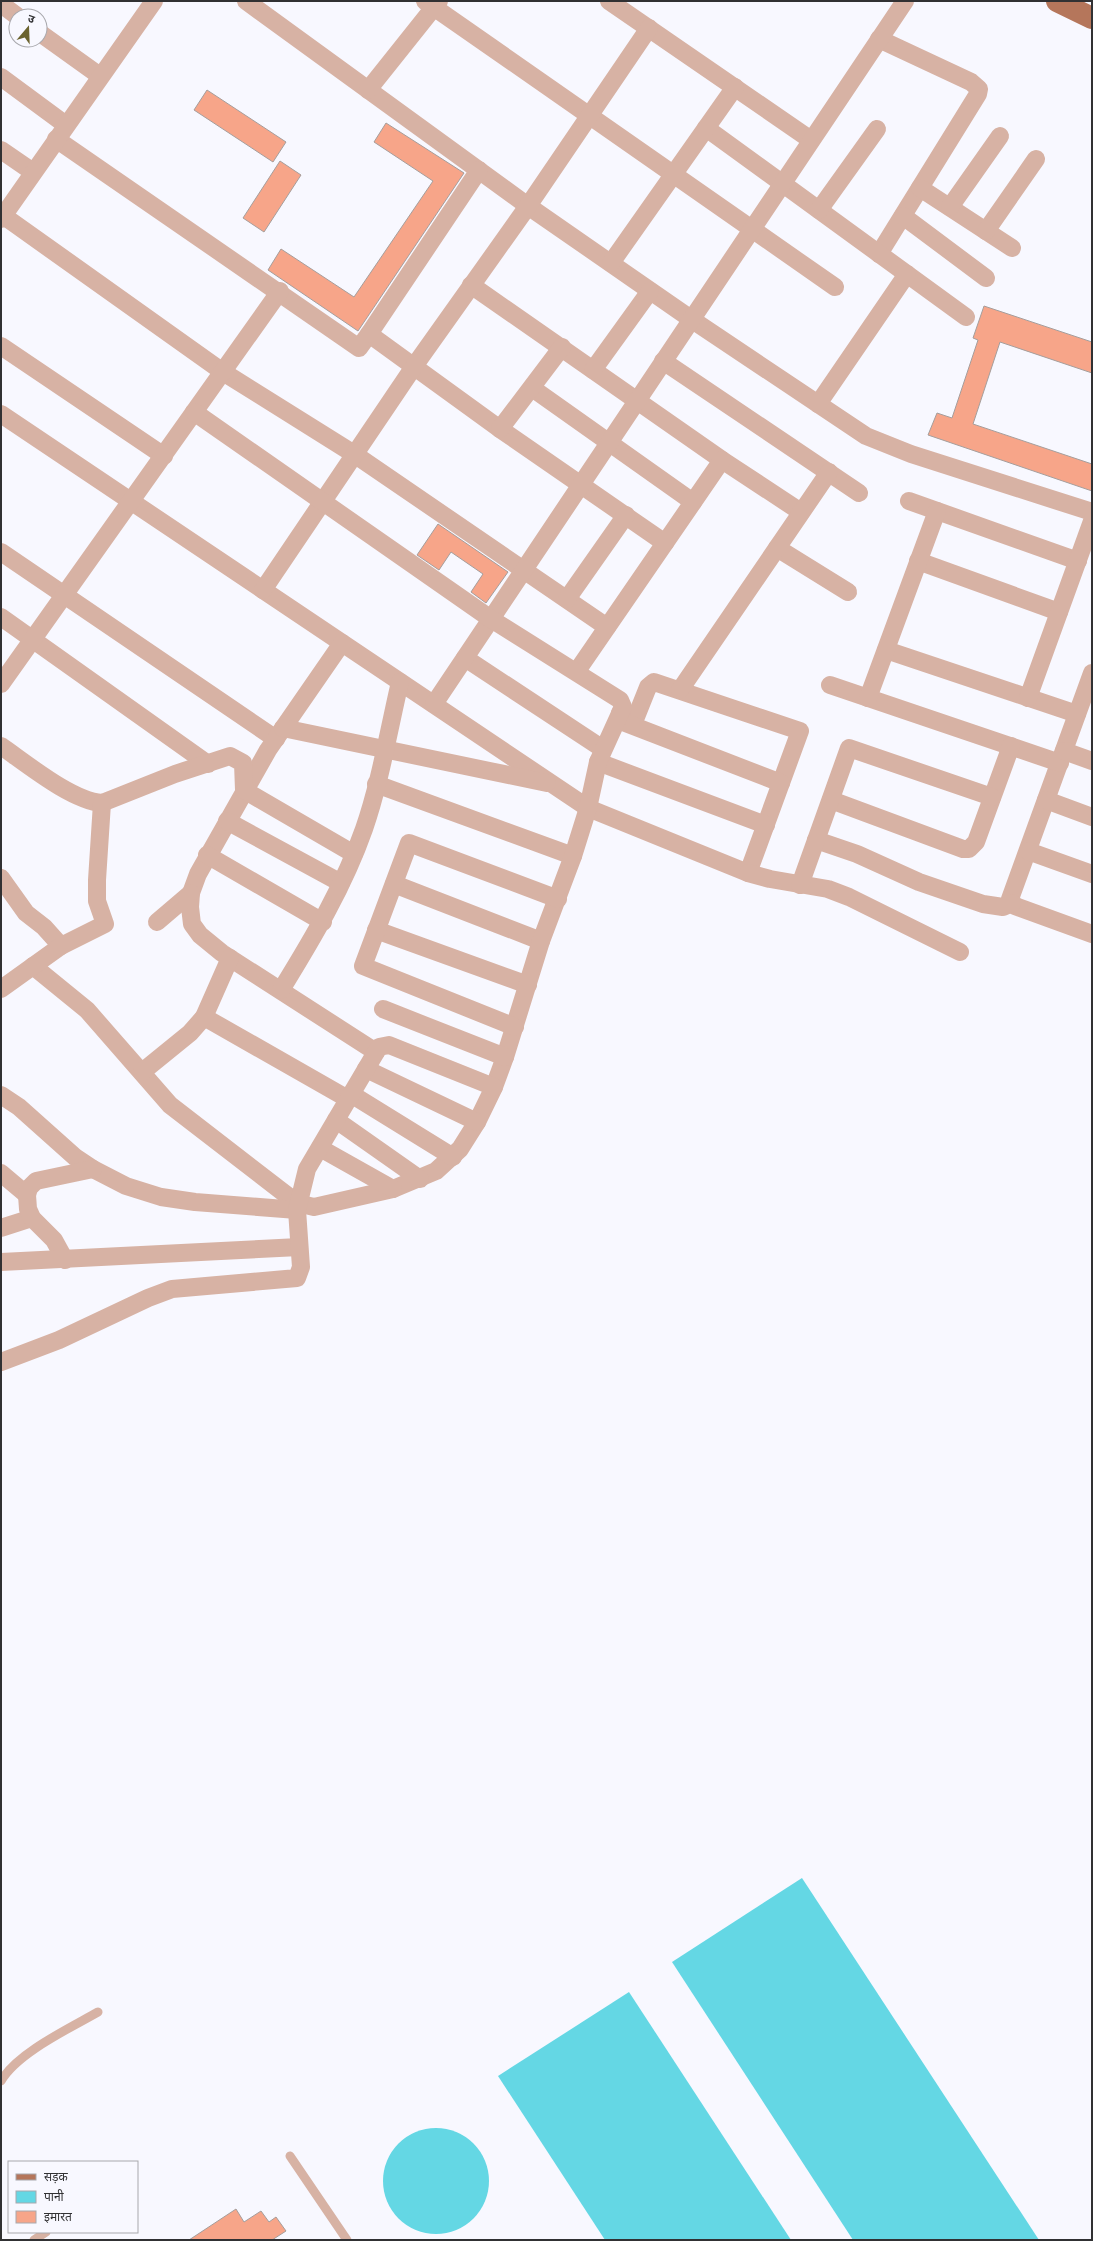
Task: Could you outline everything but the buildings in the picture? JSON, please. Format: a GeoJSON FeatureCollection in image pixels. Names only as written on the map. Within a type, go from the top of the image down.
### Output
{"type":"FeatureCollection","features":[{"type":"Feature","properties":{"kind":"main road"},"geometry":{"type":"LineString","coordinates":[[1058,1],[1092,18]]}},
{"type":"Feature","properties":{"kind":"street"},"geometry":{"type":"LineString","coordinates":[[154,1],[2,216],[223,372],[354,454],[607,627]]}},
{"type":"Feature","properties":{"kind":"street"},"geometry":{"type":"LineString","coordinates":[[246,1],[528,206],[691,319],[866,436],[888,446],[1092,512]]}},
{"type":"Feature","properties":{"kind":"street"},"geometry":{"type":"LineString","coordinates":[[608,1],[811,140]]}},
{"type":"Feature","properties":{"kind":"street"},"geometry":{"type":"LineString","coordinates":[[434,704],[905,1]]}},
{"type":"Feature","properties":{"kind":"street"},"geometry":{"type":"LineString","coordinates":[[368,90],[433,3],[589,115],[835,287]]}},
{"type":"Feature","properties":{"kind":"street"},"geometry":{"type":"LineString","coordinates":[[263,590],[354,454],[471,285],[528,206],[648,28]]}},
{"type":"Feature","properties":{"kind":"street"},"geometry":{"type":"LineString","coordinates":[[48,38],[100,76]]}},
{"type":"Feature","properties":{"kind":"street"},"geometry":{"type":"LineString","coordinates":[[879,39],[971,82],[979,88],[978,94],[879,254]]}},
{"type":"Feature","properties":{"kind":"street"},"geometry":{"type":"LineString","coordinates":[[1,77],[61,132],[359,348],[479,170]]}},
{"type":"Feature","properties":{"kind":"street"},"geometry":{"type":"LineString","coordinates":[[611,263],[735,87]]}},
{"type":"Feature","properties":{"kind":"street"},"geometry":{"type":"LineString","coordinates":[[706,128],[966,317]]}},
{"type":"Feature","properties":{"kind":"street"},"geometry":{"type":"LineString","coordinates":[[819,210],[876,129]]}},
{"type":"Feature","properties":{"kind":"street"},"geometry":{"type":"LineString","coordinates":[[950,207],[1000,136]]}},
{"type":"Feature","properties":{"kind":"street"},"geometry":{"type":"LineString","coordinates":[[1,150],[33,172]]}},
{"type":"Feature","properties":{"kind":"street"},"geometry":{"type":"LineString","coordinates":[[986,231],[1036,159]]}},
{"type":"Feature","properties":{"kind":"street"},"geometry":{"type":"LineString","coordinates":[[920,188],[1012,248]]}},
{"type":"Feature","properties":{"kind":"street"},"geometry":{"type":"LineString","coordinates":[[902,216],[986,278]]}},
{"type":"Feature","properties":{"kind":"street"},"geometry":{"type":"LineString","coordinates":[[818,404],[907,274]]}},
{"type":"Feature","properties":{"kind":"street"},"geometry":{"type":"LineString","coordinates":[[471,285],[722,460],[801,512]]}},
{"type":"Feature","properties":{"kind":"street"},"geometry":{"type":"LineString","coordinates":[[1,684],[132,502],[280,291]]}},
{"type":"Feature","properties":{"kind":"street"},"geometry":{"type":"LineString","coordinates":[[594,370],[650,291]]}},
{"type":"Feature","properties":{"kind":"street"},"geometry":{"type":"LineString","coordinates":[[369,334],[415,365],[500,429],[582,484],[665,543]]}},
{"type":"Feature","properties":{"kind":"street"},"geometry":{"type":"LineString","coordinates":[[1,346],[164,456]]}},
{"type":"Feature","properties":{"kind":"street"},"geometry":{"type":"LineString","coordinates":[[500,429],[562,347]]}},
{"type":"Feature","properties":{"kind":"street"},"geometry":{"type":"LineString","coordinates":[[663,361],[860,493]]}},
{"type":"Feature","properties":{"kind":"street"},"geometry":{"type":"LineString","coordinates":[[532,388],[693,502]]}},
{"type":"Feature","properties":{"kind":"street"},"geometry":{"type":"LineString","coordinates":[[1,1095],[19,1107],[75,1157],[93,1169],[126,1186],[161,1197],[195,1202],[314,1207],[393,1189],[420,1179],[436,1171],[453,1157],[477,1122],[494,1087],[515,1027],[541,941],[573,856],[588,808],[600,755],[619,717],[623,703],[577,671],[491,619],[194,412]]}},
{"type":"Feature","properties":{"kind":"street"},"geometry":{"type":"LineString","coordinates":[[1,414],[588,808],[748,873],[828,889],[849,897],[960,952]]}},
{"type":"Feature","properties":{"kind":"street"},"geometry":{"type":"LineString","coordinates":[[577,671],[722,460]]}},
{"type":"Feature","properties":{"kind":"street"},"geometry":{"type":"LineString","coordinates":[[680,690],[828,472]]}},
{"type":"Feature","properties":{"kind":"street"},"geometry":{"type":"LineString","coordinates":[[909,501],[1078,560]]}},
{"type":"Feature","properties":{"kind":"street"},"geometry":{"type":"LineString","coordinates":[[868,698],[937,511]]}},
{"type":"Feature","properties":{"kind":"street"},"geometry":{"type":"LineString","coordinates":[[567,599],[626,516]]}},
{"type":"Feature","properties":{"kind":"street"},"geometry":{"type":"LineString","coordinates":[[1028,698],[1092,521]]}},
{"type":"Feature","properties":{"kind":"street"},"geometry":{"type":"LineString","coordinates":[[777,548],[848,592]]}},
{"type":"Feature","properties":{"kind":"street"},"geometry":{"type":"LineString","coordinates":[[1,552],[64,595],[280,734],[384,751],[554,785]]}},
{"type":"Feature","properties":{"kind":"street"},"geometry":{"type":"LineString","coordinates":[[918,562],[1059,612]]}},
{"type":"Feature","properties":{"kind":"street"},"geometry":{"type":"LineString","coordinates":[[1,617],[208,764]]}},
{"type":"Feature","properties":{"kind":"street"},"geometry":{"type":"LineString","coordinates":[[342,643],[244,790],[207,855],[191,893],[190,907],[192,924],[200,935],[230,958],[376,1052]]}},
{"type":"Feature","properties":{"kind":"street"},"geometry":{"type":"LineString","coordinates":[[886,650],[1077,714]]}},
{"type":"Feature","properties":{"kind":"street"},"geometry":{"type":"LineString","coordinates":[[465,658],[600,755],[766,825]]}},
{"type":"Feature","properties":{"kind":"street"},"geometry":{"type":"LineString","coordinates":[[1092,673],[1011,894],[1012,903],[1016,906],[1092,934]]}},
{"type":"Feature","properties":{"kind":"street"},"geometry":{"type":"LineString","coordinates":[[281,990],[323,922],[354,854],[364,828],[376,784],[400,682]]}},
{"type":"Feature","properties":{"kind":"street"},"geometry":{"type":"LineString","coordinates":[[619,717],[636,716],[650,684],[659,683],[800,731],[748,873]]}},
{"type":"Feature","properties":{"kind":"street"},"geometry":{"type":"LineString","coordinates":[[830,684],[1011,746],[1092,762]]}},
{"type":"Feature","properties":{"kind":"street"},"geometry":{"type":"LineString","coordinates":[[619,717],[781,783]]}},
{"type":"Feature","properties":{"kind":"street"},"geometry":{"type":"LineString","coordinates":[[1,746],[76,796],[92,802],[102,803],[175,774],[230,756],[242,763],[244,790]]}},
{"type":"Feature","properties":{"kind":"street"},"geometry":{"type":"LineString","coordinates":[[831,800],[963,849],[969,849],[976,842],[1011,746]]}},
{"type":"Feature","properties":{"kind":"street"},"geometry":{"type":"LineString","coordinates":[[800,884],[849,748],[992,797]]}},
{"type":"Feature","properties":{"kind":"street"},"geometry":{"type":"LineString","coordinates":[[376,784],[573,856]]}},
{"type":"Feature","properties":{"kind":"street"},"geometry":{"type":"LineString","coordinates":[[244,790],[354,854]]}},
{"type":"Feature","properties":{"kind":"street"},"geometry":{"type":"LineString","coordinates":[[1046,800],[1092,817]]}},
{"type":"Feature","properties":{"kind":"street"},"geometry":{"type":"LineString","coordinates":[[1,989],[61,946],[105,924],[97,901],[102,803]]}},
{"type":"Feature","properties":{"kind":"street"},"geometry":{"type":"LineString","coordinates":[[227,821],[341,883]]}},
{"type":"Feature","properties":{"kind":"street"},"geometry":{"type":"LineString","coordinates":[[816,840],[856,854],[919,882],[984,904],[1002,907],[1012,903]]}},
{"type":"Feature","properties":{"kind":"street"},"geometry":{"type":"LineString","coordinates":[[515,1027],[363,966],[409,843],[558,899]]}},
{"type":"Feature","properties":{"kind":"street"},"geometry":{"type":"LineString","coordinates":[[1028,851],[1092,874]]}},
{"type":"Feature","properties":{"kind":"street"},"geometry":{"type":"LineString","coordinates":[[207,855],[323,922]]}},
{"type":"Feature","properties":{"kind":"street"},"geometry":{"type":"LineString","coordinates":[[1,878],[26,913],[44,927],[61,946]]}},
{"type":"Feature","properties":{"kind":"street"},"geometry":{"type":"LineString","coordinates":[[394,884],[541,941]]}},
{"type":"Feature","properties":{"kind":"street"},"geometry":{"type":"LineString","coordinates":[[157,922],[191,893]]}},
{"type":"Feature","properties":{"kind":"street"},"geometry":{"type":"LineString","coordinates":[[376,930],[528,985]]}},
{"type":"Feature","properties":{"kind":"street"},"geometry":{"type":"LineString","coordinates":[[142,1072],[190,1033],[204,1017],[230,958]]}},
{"type":"Feature","properties":{"kind":"street"},"geometry":{"type":"LineString","coordinates":[[33,966],[87,1010],[170,1105],[297,1206]]}},
{"type":"Feature","properties":{"kind":"street"},"geometry":{"type":"LineString","coordinates":[[383,1009],[505,1056]]}},
{"type":"Feature","properties":{"kind":"street"},"geometry":{"type":"LineString","coordinates":[[204,1017],[350,1096],[453,1157]]}},
{"type":"Feature","properties":{"kind":"street"},"geometry":{"type":"LineString","coordinates":[[1,1362],[59,1340],[148,1298],[172,1289],[293,1280],[300,1273],[297,1206],[307,1169],[380,1047],[389,1045],[494,1087]]}},
{"type":"Feature","properties":{"kind":"street"},"geometry":{"type":"LineString","coordinates":[[366,1069],[477,1122]]}},
{"type":"Feature","properties":{"kind":"street"},"geometry":{"type":"LineString","coordinates":[[336,1120],[420,1179]]}},
{"type":"Feature","properties":{"kind":"street"},"geometry":{"type":"LineString","coordinates":[[320,1148],[393,1189]]}},
{"type":"Feature","properties":{"kind":"street"},"geometry":{"type":"LineString","coordinates":[[65,1260],[54,1240],[32,1218],[28,1209],[26,1195],[29,1188],[36,1181],[93,1169]]}},
{"type":"Feature","properties":{"kind":"street"},"geometry":{"type":"LineString","coordinates":[[1,1173],[26,1195]]}},
{"type":"Feature","properties":{"kind":"street"},"geometry":{"type":"LineString","coordinates":[[1,1228],[32,1218]]}},
{"type":"Feature","properties":{"kind":"street"},"geometry":{"type":"LineString","coordinates":[[1,1262],[300,1248]]}},
{"type":"Feature","properties":{"kind":"lane"},"geometry":{"type":"LineString","coordinates":[[1,2081],[5,2074],[24,2056],[98,2012]]}},
{"type":"Feature","properties":{"kind":"lane"},"geometry":{"type":"LineString","coordinates":[[290,2156],[347,2240]]}},
{"type":"Feature","properties":{"kind":"lane"},"geometry":{"type":"LineString","coordinates":[[34,2240],[44,2233]]}},
{"type":"Feature","properties":{"kind":"water"},"geometry":{"type":"Polygon","coordinates":[[[802,1878],[1039,2240],[853,2240],[672,1962],[802,1878]]]}},
{"type":"Feature","properties":{"kind":"water"},"geometry":{"type":"Polygon","coordinates":[[[629,1992],[791,2240],[605,2240],[498,2076],[629,1992]]]}},
{"type":"Feature","properties":{"kind":"water"},"geometry":{"type":"Polygon","coordinates":[[[436,2128],[456,2132],[473,2144],[485,2161],[489,2181],[485,2201],[473,2218],[456,2230],[436,2234],[416,2230],[399,2218],[387,2201],[383,2181],[387,2161],[399,2144],[416,2132],[436,2128]]]}}]}
